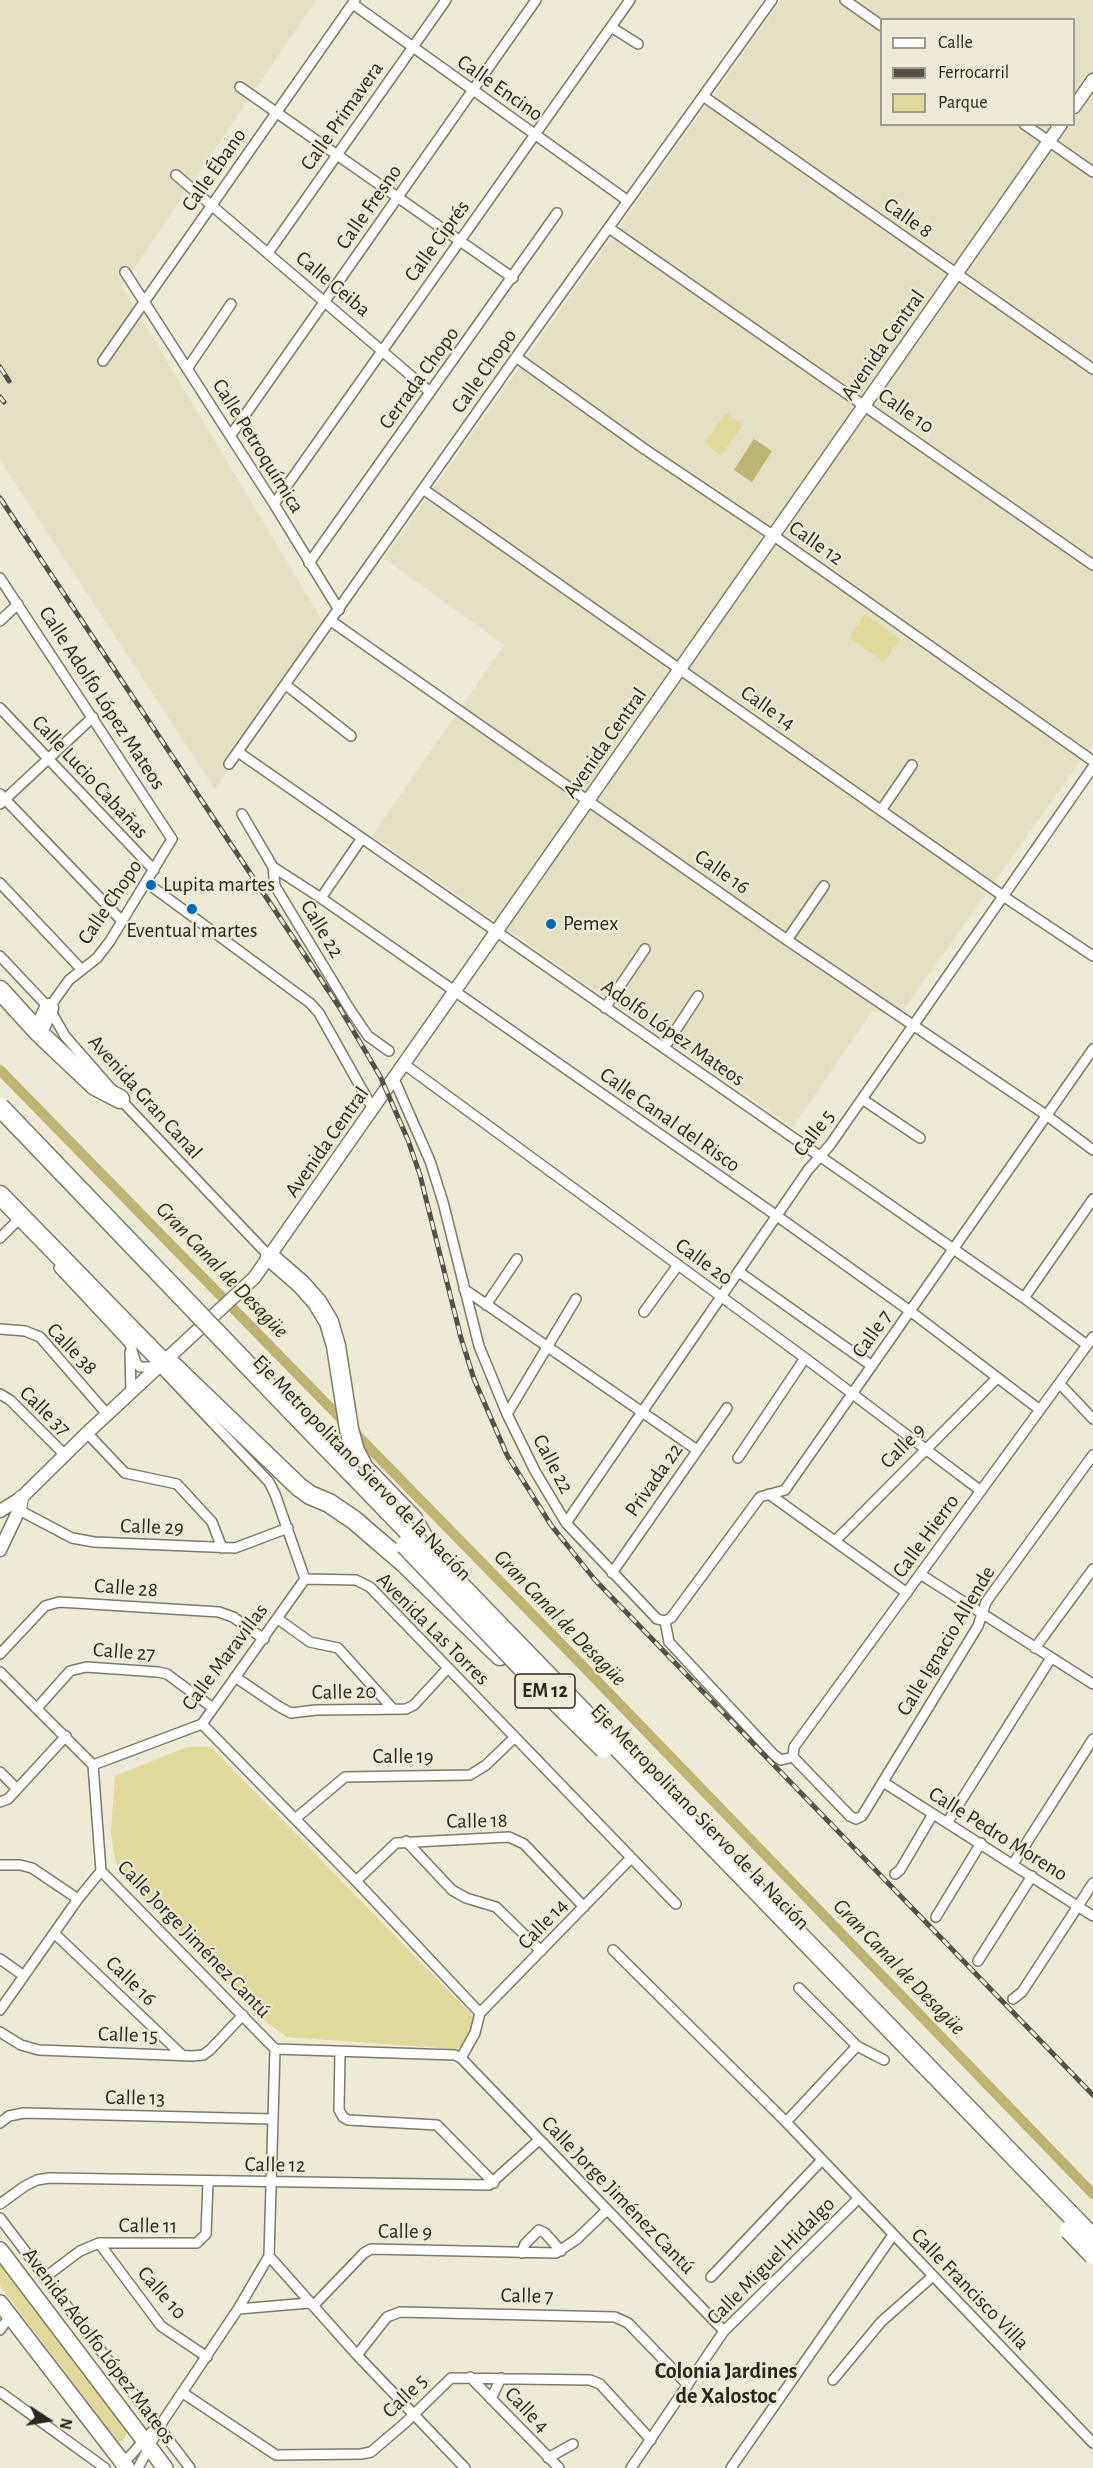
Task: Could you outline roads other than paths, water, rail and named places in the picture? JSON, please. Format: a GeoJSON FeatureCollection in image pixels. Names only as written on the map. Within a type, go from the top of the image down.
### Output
{"type":"FeatureCollection","features":[{"type":"Feature","properties":{"kind":"highway"},"geometry":{"type":"LineString","coordinates":[[0,990],[38,1032],[94,1086],[120,1099]]}},
{"type":"Feature","properties":{"kind":"highway"},"geometry":{"type":"LineString","coordinates":[[38,1032],[49,1008]]}},
{"type":"Feature","properties":{"kind":"highway","name":"Eje Metropolitano Siervo de la Nación"},"geometry":{"type":"LineString","coordinates":[[0,1107],[1093,2238]]}},
{"type":"Feature","properties":{"kind":"highway","name":"Eje Metropolitano Siervo de la Nación"},"geometry":{"type":"LineString","coordinates":[[0,1125],[531,1677],[596,1741],[1093,2255]]}},
{"type":"Feature","properties":{"kind":"highway"},"geometry":{"type":"LineString","coordinates":[[0,1195],[163,1363],[299,1487],[354,1520],[404,1563],[502,1659],[531,1677]]}},
{"type":"Feature","properties":{"kind":"highway"},"geometry":{"type":"LineString","coordinates":[[270,1257],[301,1284],[317,1302],[329,1322],[336,1346],[349,1429],[355,1451],[364,1468],[413,1519],[435,1558]]}},
{"type":"Feature","properties":{"kind":"main road","name":"Avenida Adolfo López Mateos"},"geometry":{"type":"LineString","coordinates":[[0,2250],[165,2468]]}},
{"type":"Feature","properties":{"kind":"main road"},"geometry":{"type":"LineString","coordinates":[[0,2303],[127,2467]]}},
{"type":"Feature","properties":{"kind":"street","name":"Calle Primavera"},"geometry":{"type":"LineString","coordinates":[[268,253],[446,0]]}},
{"type":"Feature","properties":{"kind":"street","name":"Calle Fresno"},"geometry":{"type":"LineString","coordinates":[[231,435],[536,0]]}},
{"type":"Feature","properties":{"kind":"street","name":"Calle Ciprés"},"geometry":{"type":"LineString","coordinates":[[274,504],[630,0]]}},
{"type":"Feature","properties":{"kind":"street","name":"Calle Chopo"},"geometry":{"type":"LineString","coordinates":[[230,764],[516,357],[772,0]]}},
{"type":"Feature","properties":{"kind":"street"},"geometry":{"type":"LineString","coordinates":[[844,0],[880,25]]}},
{"type":"Feature","properties":{"kind":"street","name":"Calle Encino"},"geometry":{"type":"LineString","coordinates":[[354,2],[472,91],[628,201]]}},
{"type":"Feature","properties":{"kind":"street","name":"Calle Ébano"},"geometry":{"type":"LineString","coordinates":[[103,361],[354,2]]}},
{"type":"Feature","properties":{"kind":"street"},"geometry":{"type":"LineString","coordinates":[[611,27],[638,44]]}},
{"type":"Feature","properties":{"kind":"street"},"geometry":{"type":"LineString","coordinates":[[1075,106],[1093,80]]}},
{"type":"Feature","properties":{"kind":"street"},"geometry":{"type":"LineString","coordinates":[[240,87],[513,278]]}},
{"type":"Feature","properties":{"kind":"street","name":"Calle 8"},"geometry":{"type":"LineString","coordinates":[[703,96],[1093,369]]}},
{"type":"Feature","properties":{"kind":"street"},"geometry":{"type":"LineString","coordinates":[[1027,126],[1093,172]]}},
{"type":"Feature","properties":{"kind":"street","name":"Avenida Central"},"geometry":{"type":"LineString","coordinates":[[20,1504],[64,1455],[240,1292],[270,1257],[1060,126]]}},
{"type":"Feature","properties":{"kind":"street","name":"Calle Ceiba"},"geometry":{"type":"LineString","coordinates":[[176,175],[430,392]]}},
{"type":"Feature","properties":{"kind":"street","name":"Cerrada Chopo"},"geometry":{"type":"LineString","coordinates":[[309,563],[557,213]]}},
{"type":"Feature","properties":{"kind":"street","name":"Calle 10"},"geometry":{"type":"LineString","coordinates":[[609,228],[1093,565]]}},
{"type":"Feature","properties":{"kind":"street","name":"Calle Petroquímica"},"geometry":{"type":"LineString","coordinates":[[125,272],[231,435],[339,610]]}},
{"type":"Feature","properties":{"kind":"street"},"geometry":{"type":"LineString","coordinates":[[187,369],[231,304]]}},
{"type":"Feature","properties":{"kind":"street","name":"Calle 12"},"geometry":{"type":"LineString","coordinates":[[516,357],[1093,761]]}},
{"type":"Feature","properties":{"kind":"street","name":"Calle 14"},"geometry":{"type":"LineString","coordinates":[[423,489],[1003,896],[1093,956]]}},
{"type":"Feature","properties":{"kind":"street","name":"Calle Adolfo López Mateos"},"geometry":{"type":"LineString","coordinates":[[0,578],[172,839]]}},
{"type":"Feature","properties":{"kind":"street"},"geometry":{"type":"LineString","coordinates":[[0,621],[18,604]]}},
{"type":"Feature","properties":{"kind":"street","name":"Calle 16"},"geometry":{"type":"LineString","coordinates":[[331,621],[787,940],[1093,1149]]}},
{"type":"Feature","properties":{"kind":"street"},"geometry":{"type":"LineString","coordinates":[[286,686],[351,736]]}},
{"type":"Feature","properties":{"kind":"street","name":"Calle Lucio Cabañas"},"geometry":{"type":"LineString","coordinates":[[0,708],[154,870]]}},
{"type":"Feature","properties":{"kind":"street"},"geometry":{"type":"LineString","coordinates":[[93,717],[2,799],[122,921]]}},
{"type":"Feature","properties":{"kind":"street","name":"Adolfo López Mateos"},"geometry":{"type":"LineString","coordinates":[[238,752],[819,1158],[1090,1341]]}},
{"type":"Feature","properties":{"kind":"street"},"geometry":{"type":"LineString","coordinates":[[882,809],[912,765]]}},
{"type":"Feature","properties":{"kind":"street","name":"Calle 5"},"geometry":{"type":"LineString","coordinates":[[566,1523],[777,1216],[862,1099],[1093,767]]}},
{"type":"Feature","properties":{"kind":"street","name":"Calle 22"},"geometry":{"type":"LineString","coordinates":[[242,814],[273,867],[275,885],[349,1008],[368,1036],[389,1051]]}},
{"type":"Feature","properties":{"kind":"street"},"geometry":{"type":"LineString","coordinates":[[321,898],[362,838]]}},
{"type":"Feature","properties":{"kind":"street","name":"Calle Chopo"},"geometry":{"type":"LineString","coordinates":[[49,1008],[69,980],[97,958],[147,883],[172,839]]}},
{"type":"Feature","properties":{"kind":"street","name":"Calle Canal del Risco"},"geometry":{"type":"LineString","coordinates":[[273,867],[321,898],[777,1216],[910,1311],[1040,1410]]}},
{"type":"Feature","properties":{"kind":"street"},"geometry":{"type":"LineString","coordinates":[[147,883],[310,1003],[319,1013],[373,1109]]}},
{"type":"Feature","properties":{"kind":"street"},"geometry":{"type":"LineString","coordinates":[[0,884],[82,970]]}},
{"type":"Feature","properties":{"kind":"street"},"geometry":{"type":"LineString","coordinates":[[787,940],[824,886]]}},
{"type":"Feature","properties":{"kind":"street"},"geometry":{"type":"LineString","coordinates":[[605,1008],[645,949]]}},
{"type":"Feature","properties":{"kind":"street","name":"Avenida Gran Canal"},"geometry":{"type":"LineString","coordinates":[[0,956],[49,1008],[65,1035],[120,1099],[270,1257]]}},
{"type":"Feature","properties":{"kind":"street"},"geometry":{"type":"LineString","coordinates":[[664,1048],[698,996]]}},
{"type":"Feature","properties":{"kind":"street","name":"Calle 7"},"geometry":{"type":"LineString","coordinates":[[665,1621],[671,1618],[760,1497],[785,1490],[1093,1049]]}},
{"type":"Feature","properties":{"kind":"street","name":"Calle 20"},"geometry":{"type":"LineString","coordinates":[[404,1064],[722,1296],[981,1491]]}},
{"type":"Feature","properties":{"kind":"street","name":"Calle 22"},"geometry":{"type":"LineString","coordinates":[[394,1079],[433,1171],[479,1346],[507,1414],[550,1500],[566,1523],[657,1619],[665,1621]]}},
{"type":"Feature","properties":{"kind":"street"},"geometry":{"type":"LineString","coordinates":[[862,1099],[920,1138]]}},
{"type":"Feature","properties":{"kind":"street"},"geometry":{"type":"LineString","coordinates":[[1024,1298],[1093,1199]]}},
{"type":"Feature","properties":{"kind":"street"},"geometry":{"type":"LineString","coordinates":[[0,1206],[130,1344],[136,1363],[140,1367],[163,1363],[269,1482],[288,1528],[305,1579]]}},
{"type":"Feature","properties":{"kind":"street"},"geometry":{"type":"LineString","coordinates":[[0,1238],[16,1222]]}},
{"type":"Feature","properties":{"kind":"street"},"geometry":{"type":"LineString","coordinates":[[486,1305],[517,1259]]}},
{"type":"Feature","properties":{"kind":"street"},"geometry":{"type":"LineString","coordinates":[[644,1312],[678,1265]]}},
{"type":"Feature","properties":{"kind":"street"},"geometry":{"type":"LineString","coordinates":[[739,1272],[872,1366]]}},
{"type":"Feature","properties":{"kind":"street"},"geometry":{"type":"LineString","coordinates":[[464,1289],[697,1450]]}},
{"type":"Feature","properties":{"kind":"street"},"geometry":{"type":"LineString","coordinates":[[507,1414],[576,1299]]}},
{"type":"Feature","properties":{"kind":"street","name":"Calle 38"},"geometry":{"type":"LineString","coordinates":[[0,1329],[25,1331],[40,1337],[107,1414]]}},
{"type":"Feature","properties":{"kind":"street","name":"Calle Hierro"},"geometry":{"type":"LineString","coordinates":[[793,1757],[794,1747],[1090,1341]]}},
{"type":"Feature","properties":{"kind":"street"},"geometry":{"type":"LineString","coordinates":[[130,1344],[131,1392]]}},
{"type":"Feature","properties":{"kind":"street"},"geometry":{"type":"LineString","coordinates":[[738,1458],[805,1358]]}},
{"type":"Feature","properties":{"kind":"street","name":"Calle 9"},"geometry":{"type":"LineString","coordinates":[[835,1541],[998,1378]]}},
{"type":"Feature","properties":{"kind":"street"},"geometry":{"type":"LineString","coordinates":[[1060,1384],[1093,1419]]}},
{"type":"Feature","properties":{"kind":"street","name":"Calle 37"},"geometry":{"type":"LineString","coordinates":[[0,1394],[10,1400],[64,1455]]}},
{"type":"Feature","properties":{"kind":"street","name":"Privada 22"},"geometry":{"type":"LineString","coordinates":[[612,1573],[727,1408]]}},
{"type":"Feature","properties":{"kind":"street"},"geometry":{"type":"LineString","coordinates":[[87,1433],[125,1473],[177,1484],[212,1522],[222,1548]]}},
{"type":"Feature","properties":{"kind":"street","name":"Calle Ignacio Allende"},"geometry":{"type":"LineString","coordinates":[[793,1757],[850,1816],[856,1819],[862,1816],[978,1626],[986,1602],[1093,1455]]}},
{"type":"Feature","properties":{"kind":"street"},"geometry":{"type":"LineString","coordinates":[[769,1494],[907,1593]]}},
{"type":"Feature","properties":{"kind":"street"},"geometry":{"type":"LineString","coordinates":[[0,1512],[20,1504]]}},
{"type":"Feature","properties":{"kind":"street"},"geometry":{"type":"LineString","coordinates":[[0,1550],[20,1504]]}},
{"type":"Feature","properties":{"kind":"street","name":"Calle 29"},"geometry":{"type":"LineString","coordinates":[[20,1504],[72,1538],[81,1541],[222,1548],[246,1545],[288,1528]]}},
{"type":"Feature","properties":{"kind":"street"},"geometry":{"type":"LineString","coordinates":[[1035,1648],[1093,1569]]}},
{"type":"Feature","properties":{"kind":"street"},"geometry":{"type":"LineString","coordinates":[[920,1574],[1051,1658],[1091,1679]]}},
{"type":"Feature","properties":{"kind":"street","name":"Calle Maravillas"},"geometry":{"type":"LineString","coordinates":[[93,1765],[202,1724],[305,1579]]}},
{"type":"Feature","properties":{"kind":"street","name":"Avenida Las Torres"},"geometry":{"type":"LineString","coordinates":[[305,1579],[351,1580],[367,1584],[630,1859],[676,1904]]}},
{"type":"Feature","properties":{"kind":"street","name":"Calle 28"},"geometry":{"type":"LineString","coordinates":[[0,1654],[45,1606],[59,1602],[219,1612],[233,1617],[264,1639]]}},
{"type":"Feature","properties":{"kind":"street"},"geometry":{"type":"LineString","coordinates":[[278,1619],[310,1642],[338,1648],[393,1709]]}},
{"type":"Feature","properties":{"kind":"street"},"geometry":{"type":"LineString","coordinates":[[665,1621],[669,1642],[778,1759],[785,1760],[793,1757]]}},
{"type":"Feature","properties":{"kind":"street"},"geometry":{"type":"LineString","coordinates":[[947,1822],[1051,1658]]}},
{"type":"Feature","properties":{"kind":"street","name":"Calle 27"},"geometry":{"type":"LineString","coordinates":[[38,1707],[70,1671],[86,1666],[158,1671],[167,1674],[213,1708]]}},
{"type":"Feature","properties":{"kind":"street","name":"Calle 20"},"geometry":{"type":"LineString","coordinates":[[235,1677],[291,1713],[316,1710],[393,1709],[410,1708],[448,1668]]}},
{"type":"Feature","properties":{"kind":"street"},"geometry":{"type":"LineString","coordinates":[[0,1672],[38,1707],[93,1765]]}},
{"type":"Feature","properties":{"kind":"street"},"geometry":{"type":"LineString","coordinates":[[202,1724],[356,1881],[480,2013],[475,2033],[461,2058]]}},
{"type":"Feature","properties":{"kind":"street"},"geometry":{"type":"LineString","coordinates":[[0,1802],[8,1799],[66,1736]]}},
{"type":"Feature","properties":{"kind":"street","name":"Calle 19"},"geometry":{"type":"LineString","coordinates":[[295,1819],[345,1777],[470,1775],[486,1765],[514,1738]]}},
{"type":"Feature","properties":{"kind":"street"},"geometry":{"type":"LineString","coordinates":[[1013,1864],[1093,1739]]}},
{"type":"Feature","properties":{"kind":"street","name":"Calle Jorge Jiménez Cantú"},"geometry":{"type":"LineString","coordinates":[[93,1765],[101,1871],[275,2049],[455,2055],[461,2058],[724,2331]]}},
{"type":"Feature","properties":{"kind":"street"},"geometry":{"type":"LineString","coordinates":[[0,1772],[17,1789]]}},
{"type":"Feature","properties":{"kind":"street","name":"Calle Pedro Moreno"},"geometry":{"type":"LineString","coordinates":[[883,1782],[1093,1916]]}},
{"type":"Feature","properties":{"kind":"street"},"geometry":{"type":"LineString","coordinates":[[895,1874],[933,1814]]}},
{"type":"Feature","properties":{"kind":"street","name":"Calle 18"},"geometry":{"type":"LineString","coordinates":[[356,1881],[393,1845],[406,1841],[509,1837],[518,1839],[584,1907]]}},
{"type":"Feature","properties":{"kind":"street"},"geometry":{"type":"LineString","coordinates":[[406,1841],[452,1890],[466,1898],[496,1907],[541,1951]]}},
{"type":"Feature","properties":{"kind":"street"},"geometry":{"type":"LineString","coordinates":[[936,1917],[981,1844]]}},
{"type":"Feature","properties":{"kind":"street","name":"Calle 14"},"geometry":{"type":"LineString","coordinates":[[480,2013],[630,1859]]}},
{"type":"Feature","properties":{"kind":"street"},"geometry":{"type":"LineString","coordinates":[[0,1865],[20,1865],[32,1868],[78,1899]]}},
{"type":"Feature","properties":{"kind":"street"},"geometry":{"type":"LineString","coordinates":[[0,2010],[78,1899],[101,1871]]}},
{"type":"Feature","properties":{"kind":"street"},"geometry":{"type":"LineString","coordinates":[[978,1961],[1032,1876]]}},
{"type":"Feature","properties":{"kind":"street"},"geometry":{"type":"LineString","coordinates":[[1013,1999],[1022,1992],[1093,1883]]}},
{"type":"Feature","properties":{"kind":"street","name":"Calle 16"},"geometry":{"type":"LineString","coordinates":[[54,1933],[182,2055]]}},
{"type":"Feature","properties":{"kind":"street","name":"Calle Francisco Villa"},"geometry":{"type":"LineString","coordinates":[[614,1950],[786,2122],[1093,2443]]}},
{"type":"Feature","properties":{"kind":"street"},"geometry":{"type":"LineString","coordinates":[[0,1959],[24,1976]]}},
{"type":"Feature","properties":{"kind":"street"},"geometry":{"type":"LineString","coordinates":[[799,1988],[857,2046],[884,2060]]}},
{"type":"Feature","properties":{"kind":"street","name":"Calle 15"},"geometry":{"type":"LineString","coordinates":[[0,2032],[21,2045],[39,2050],[203,2055],[243,2015]]}},
{"type":"Feature","properties":{"kind":"street"},"geometry":{"type":"LineString","coordinates":[[786,2122],[857,2046]]}},
{"type":"Feature","properties":{"kind":"street","name":"Calle Jorge Jiménez Cantú"},"geometry":{"type":"LineString","coordinates":[[147,2444],[207,2357],[269,2256],[275,2049]]}},
{"type":"Feature","properties":{"kind":"street"},"geometry":{"type":"LineString","coordinates":[[340,2052],[339,2110],[348,2120],[437,2124],[494,2183],[539,2140]]}},
{"type":"Feature","properties":{"kind":"street","name":"Calle 13"},"geometry":{"type":"LineString","coordinates":[[0,2123],[9,2116],[24,2113],[272,2119]]}},
{"type":"Feature","properties":{"kind":"street"},"geometry":{"type":"LineString","coordinates":[[711,2277],[821,2161]]}},
{"type":"Feature","properties":{"kind":"street","name":"Calle 12"},"geometry":{"type":"LineString","coordinates":[[0,2204],[31,2183],[49,2178],[484,2186],[494,2183]]}},
{"type":"Feature","properties":{"kind":"street","name":"Calle 11"},"geometry":{"type":"LineString","coordinates":[[44,2278],[80,2251],[99,2243],[197,2243],[206,2234],[208,2182]]}},
{"type":"Feature","properties":{"kind":"street","name":"Calle Miguel Hidalgo"},"geometry":{"type":"LineString","coordinates":[[632,2468],[724,2331],[858,2199]]}},
{"type":"Feature","properties":{"kind":"street"},"geometry":{"type":"LineString","coordinates":[[522,2253],[525,2244],[539,2230],[545,2233],[561,2251],[607,2210]]}},
{"type":"Feature","properties":{"kind":"street"},"geometry":{"type":"LineString","coordinates":[[0,2218],[44,2278],[160,2425],[190,2468]]}},
{"type":"Feature","properties":{"kind":"street"},"geometry":{"type":"LineString","coordinates":[[731,2468],[893,2235]]}},
{"type":"Feature","properties":{"kind":"street","name":"Calle 10"},"geometry":{"type":"LineString","coordinates":[[99,2243],[161,2326],[207,2357]]}},
{"type":"Feature","properties":{"kind":"street","name":"Calle 9"},"geometry":{"type":"LineString","coordinates":[[311,2304],[371,2249],[548,2255],[561,2251]]}},
{"type":"Feature","properties":{"kind":"street"},"geometry":{"type":"LineString","coordinates":[[269,2256],[357,2355],[465,2468]]}},
{"type":"Feature","properties":{"kind":"street"},"geometry":{"type":"LineString","coordinates":[[833,2380],[881,2322],[933,2276]]}},
{"type":"Feature","properties":{"kind":"street"},"geometry":{"type":"LineString","coordinates":[[238,2309],[311,2304]]}},
{"type":"Feature","properties":{"kind":"street","name":"Calle 7"},"geometry":{"type":"LineString","coordinates":[[357,2355],[387,2317],[400,2312],[615,2316],[628,2323],[688,2385]]}},
{"type":"Feature","properties":{"kind":"street"},"geometry":{"type":"LineString","coordinates":[[0,2330],[10,2316]]}},
{"type":"Feature","properties":{"kind":"street","name":"Calle 5"},"geometry":{"type":"LineString","coordinates":[[183,2393],[276,2456],[367,2453],[414,2414],[451,2378],[470,2377],[596,2382],[651,2440]]}},
{"type":"Feature","properties":{"kind":"street","name":"Calle 4"},"geometry":{"type":"LineString","coordinates":[[470,2377],[559,2468]]}},
{"type":"Feature","properties":{"kind":"street"},"geometry":{"type":"LineString","coordinates":[[491,2399],[501,2378]]}},
{"type":"Feature","properties":{"kind":"street"},"geometry":{"type":"LineString","coordinates":[[0,2392],[105,2468]]}},
{"type":"Feature","properties":{"kind":"street"},"geometry":{"type":"LineString","coordinates":[[127,2467],[147,2444]]}},
{"type":"Feature","properties":{"kind":"street"},"geometry":{"type":"LineString","coordinates":[[127,2467],[147,2444]]}},
{"type":"Feature","properties":{"kind":"street"},"geometry":{"type":"LineString","coordinates":[[549,2458],[573,2444]]}},
{"type":"Feature","properties":{"kind":"waterway","name":"Gran Canal de Desagüe"},"geometry":{"type":"LineString","coordinates":[[0,1070],[579,1662],[1093,2194]]}},
{"type":"Feature","properties":{"kind":"railway"},"geometry":{"type":"LineString","coordinates":[[0,367],[9,381]]}},
{"type":"Feature","properties":{"kind":"railway"},"geometry":{"type":"LineString","coordinates":[[0,397],[4,402]]}},
{"type":"Feature","properties":{"kind":"railway"},"geometry":{"type":"LineString","coordinates":[[0,498],[338,1005],[380,1076],[408,1140],[420,1175],[461,1338],[474,1379],[507,1455],[551,1525],[595,1580],[1093,2095]]}},
{"type":"Feature","properties":{"kind":"place","name":"Lupita martes"},"geometry":{"type":"Point","coordinates":[151,885]}},
{"type":"Feature","properties":{"kind":"place","name":"Eventual martes"},"geometry":{"type":"Point","coordinates":[192,909]}},
{"type":"Feature","properties":{"kind":"place","name":"Pemex"},"geometry":{"type":"Point","coordinates":[551,924]}},
{"type":"Feature","properties":{"kind":"district","name":"Colonia Jardines de Xalostoc"},"geometry":{"type":"Point","coordinates":[726,2384]}}]}
